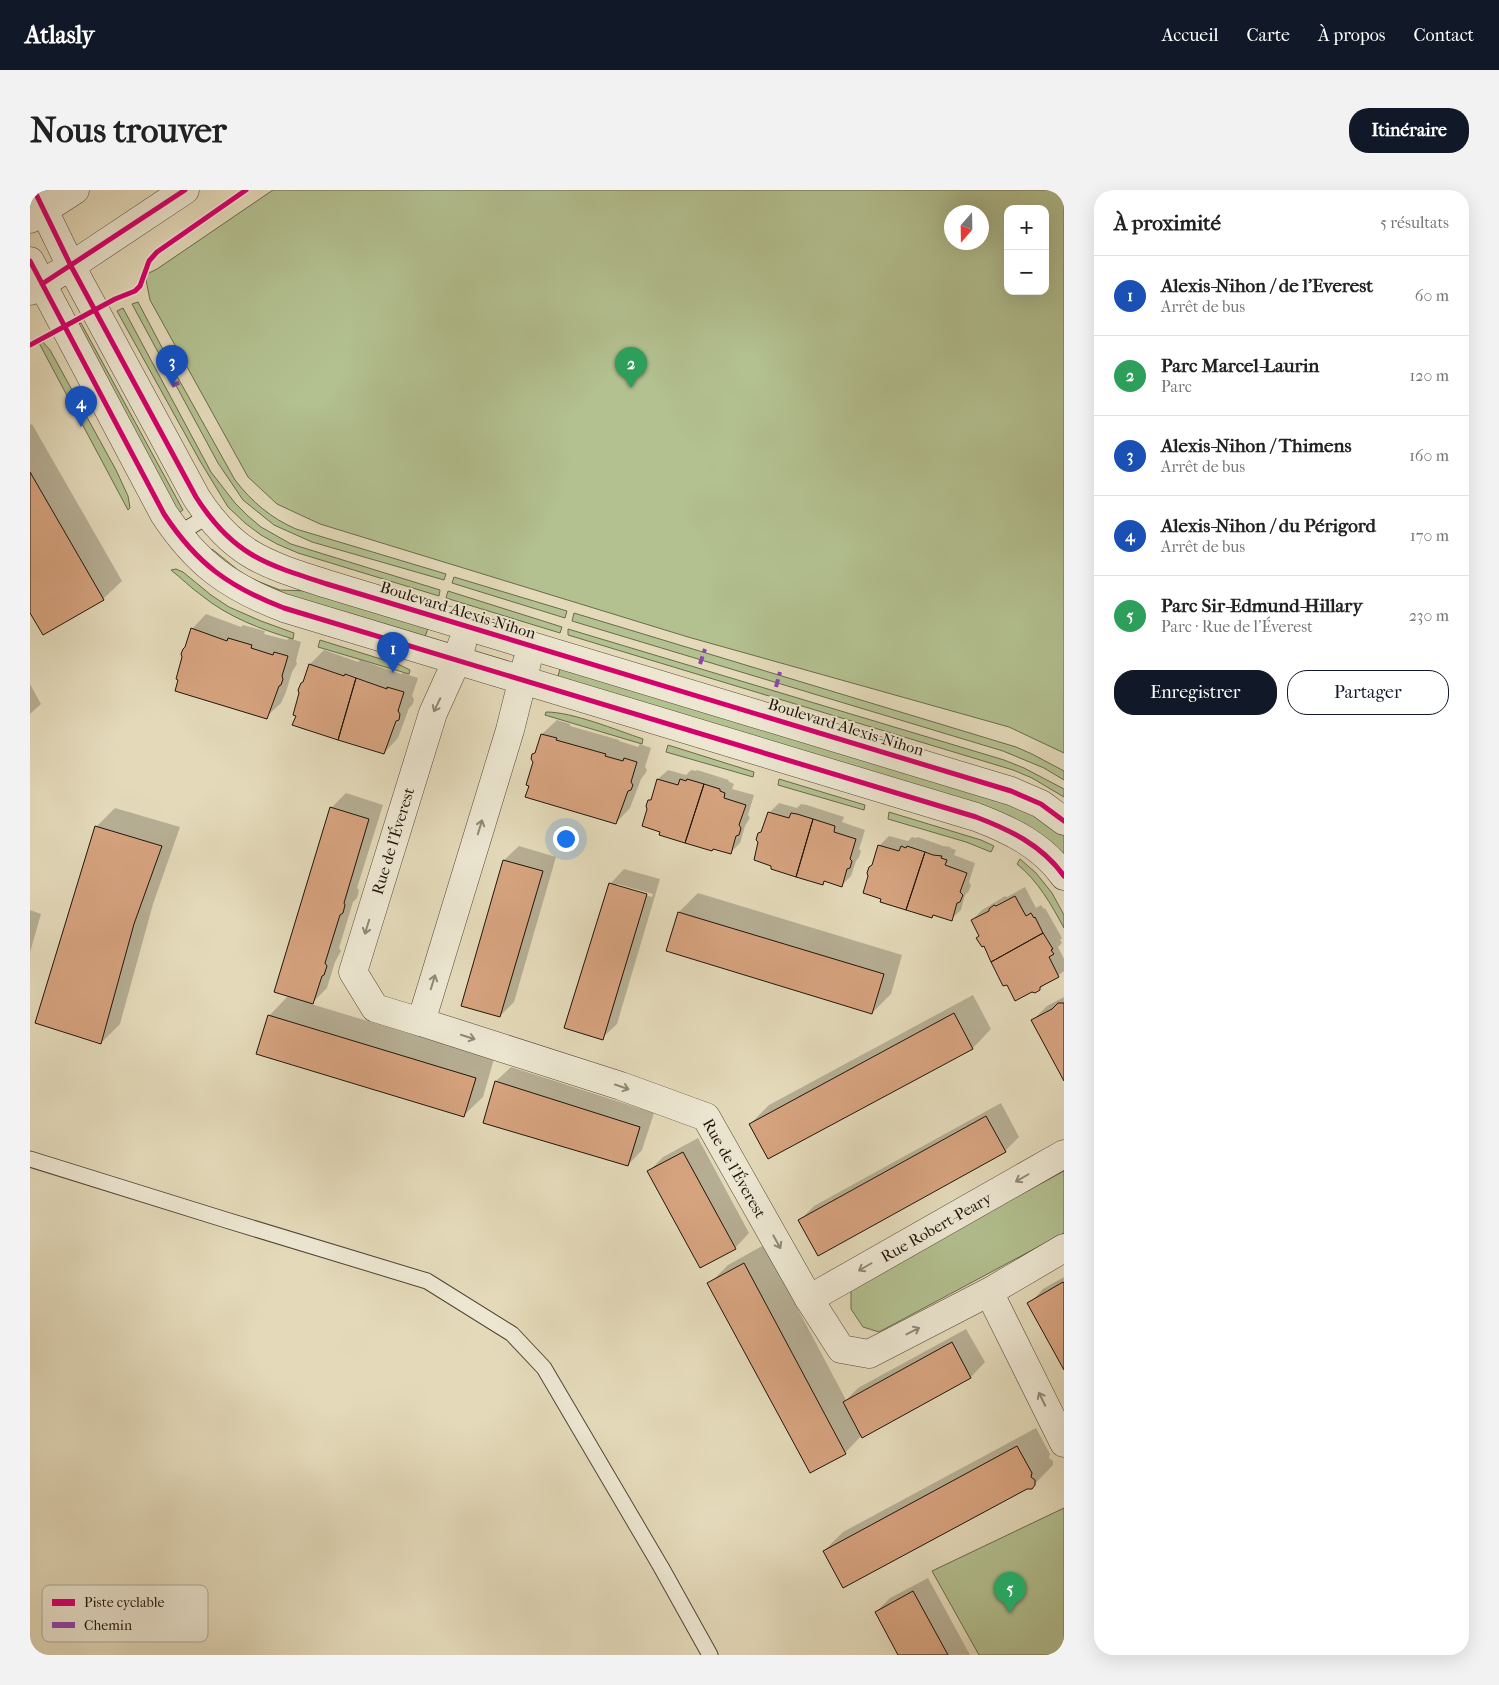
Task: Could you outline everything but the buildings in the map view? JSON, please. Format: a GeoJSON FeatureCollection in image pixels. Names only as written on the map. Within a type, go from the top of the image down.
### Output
{"type":"FeatureCollection","features":[{"type":"Feature","properties":{"kind":"street"},"geometry":{"type":"LineString","coordinates":[[36,207],[75,190]]}},
{"type":"Feature","properties":{"kind":"street"},"geometry":{"type":"LineString","coordinates":[[185,190],[72,266],[34,279],[164,514],[194,554],[216,573],[247,593],[284,608],[982,819],[1010,830],[1024,838],[1045,854],[1064,876]]}},
{"type":"Feature","properties":{"kind":"street","name":"Boulevard Alexis-Nihon"},"geometry":{"type":"LineString","coordinates":[[36,207],[72,266],[196,497],[208,516],[235,544],[250,555],[327,584],[1011,791],[1041,804],[1064,821]]}},
{"type":"Feature","properties":{"kind":"street","name":"Rue de l'Éverest"},"geometry":{"type":"LineString","coordinates":[[468,626],[457,660],[433,713],[353,972],[375,1008],[621,1086],[706,1117],[809,1299],[840,1349],[869,1354],[989,1292]]}},
{"type":"Feature","properties":{"kind":"street"},"geometry":{"type":"LineString","coordinates":[[421,1022],[510,730],[532,645]]}},
{"type":"Feature","properties":{"kind":"street","name":"Rue Robert-Peary"},"geometry":{"type":"LineString","coordinates":[[809,1299],[1064,1154]]}},
{"type":"Feature","properties":{"kind":"street"},"geometry":{"type":"LineString","coordinates":[[1064,1248],[989,1292],[1064,1443]]}},
{"type":"Feature","properties":{"kind":"lane"},"geometry":{"type":"LineString","coordinates":[[178,534],[208,516]]}},
{"type":"Feature","properties":{"kind":"lane"},"geometry":{"type":"LineString","coordinates":[[30,1159],[427,1281],[512,1334],[544,1368],[661,1567],[710,1655]]}},
{"type":"Feature","properties":{"kind":"green space"},"geometry":{"type":"Polygon","coordinates":[[[273,190],[1064,190],[1064,753],[1009,727],[688,637],[320,524],[277,504],[248,477],[150,300],[145,275],[157,269],[273,190]]]}},
{"type":"Feature","properties":{"kind":"green space"},"geometry":{"type":"Polygon","coordinates":[[[138,302],[235,480],[255,502],[278,520],[296,529],[446,574],[444,580],[312,542],[274,525],[243,500],[218,463],[132,304],[138,302]]]}},
{"type":"Feature","properties":{"kind":"green space"},"geometry":{"type":"Polygon","coordinates":[[[123,308],[211,472],[235,503],[248,516],[261,527],[291,544],[440,590],[439,596],[298,553],[261,535],[245,523],[228,507],[200,461],[117,311],[123,308]]]}},
{"type":"Feature","properties":{"kind":"green space"},"geometry":{"type":"Polygon","coordinates":[[[81,323],[183,510],[176,515],[74,326],[81,323]]]}},
{"type":"Feature","properties":{"kind":"green space"},"geometry":{"type":"Polygon","coordinates":[[[42,341],[50,350],[116,470],[128,496],[130,508],[128,510],[39,343],[42,341]]]}},
{"type":"Feature","properties":{"kind":"green space"},"geometry":{"type":"Polygon","coordinates":[[[212,549],[252,579],[280,590],[309,591],[430,622],[423,643],[277,599],[207,555],[212,549]]]}},
{"type":"Feature","properties":{"kind":"green space"},"geometry":{"type":"Polygon","coordinates":[[[176,569],[183,572],[229,607],[294,633],[293,639],[268,631],[222,610],[171,570],[176,569]]]}},
{"type":"Feature","properties":{"kind":"green space"},"geometry":{"type":"Polygon","coordinates":[[[454,577],[567,611],[565,618],[452,583],[454,577]]]}},
{"type":"Feature","properties":{"kind":"green space"},"geometry":{"type":"Polygon","coordinates":[[[448,591],[562,627],[560,633],[446,598],[448,591]]]}},
{"type":"Feature","properties":{"kind":"green space"},"geometry":{"type":"Polygon","coordinates":[[[574,613],[1016,747],[1064,771],[1064,780],[1044,768],[1003,751],[572,621],[574,613]]]}},
{"type":"Feature","properties":{"kind":"green space"},"geometry":{"type":"Polygon","coordinates":[[[568,629],[1004,760],[1024,768],[1064,789],[1064,797],[1032,778],[1013,770],[568,635],[568,629]]]}},
{"type":"Feature","properties":{"kind":"green space"},"geometry":{"type":"Polygon","coordinates":[[[320,640],[400,665],[410,670],[409,674],[318,647],[320,640]]]}},
{"type":"Feature","properties":{"kind":"green space"},"geometry":{"type":"Polygon","coordinates":[[[562,662],[994,792],[1064,831],[1064,864],[1051,851],[556,683],[562,662]]]}},
{"type":"Feature","properties":{"kind":"green space"},"geometry":{"type":"Polygon","coordinates":[[[546,712],[569,715],[594,722],[643,739],[642,744],[545,715],[546,712]]]}},
{"type":"Feature","properties":{"kind":"green space"},"geometry":{"type":"Polygon","coordinates":[[[668,745],[754,772],[753,777],[666,752],[668,745]]]}},
{"type":"Feature","properties":{"kind":"green space"},"geometry":{"type":"Polygon","coordinates":[[[779,779],[865,805],[864,810],[778,785],[779,779]]]}},
{"type":"Feature","properties":{"kind":"green space"},"geometry":{"type":"Polygon","coordinates":[[[889,812],[981,840],[994,846],[991,852],[966,842],[888,819],[889,812]]]}},
{"type":"Feature","properties":{"kind":"green space"},"geometry":{"type":"Polygon","coordinates":[[[1020,859],[1036,873],[1052,893],[1064,915],[1064,928],[1038,885],[1017,864],[1020,859]]]}},
{"type":"Feature","properties":{"kind":"green space"},"geometry":{"type":"Polygon","coordinates":[[[1064,1171],[1064,1233],[879,1332],[863,1327],[851,1309],[851,1287],[1064,1171]]]}},
{"type":"Feature","properties":{"kind":"green space"},"geometry":{"type":"Polygon","coordinates":[[[1064,1508],[1064,1655],[979,1655],[932,1571],[1064,1508]]]}},
{"type":"Feature","properties":{"kind":"marked path"},"geometry":{"type":"LineString","coordinates":[[172,386],[183,381]]}},
{"type":"Feature","properties":{"kind":"marked path"},"geometry":{"type":"LineString","coordinates":[[700,664],[705,649]]}},
{"type":"Feature","properties":{"kind":"marked path"},"geometry":{"type":"LineString","coordinates":[[776,687],[780,672]]}},
{"type":"Feature","properties":{"kind":"cycle path"},"geometry":{"type":"LineString","coordinates":[[34,190],[71,266],[196,497],[223,532],[252,555],[286,570],[327,584],[1011,791],[1041,804],[1064,821]]}},
{"type":"Feature","properties":{"kind":"cycle path"},"geometry":{"type":"LineString","coordinates":[[42,284],[185,190]]}},
{"type":"Feature","properties":{"kind":"cycle path"},"geometry":{"type":"LineString","coordinates":[[30,345],[115,299],[135,291],[140,286],[149,261],[157,252],[246,190]]}},
{"type":"Feature","properties":{"kind":"cycle path"},"geometry":{"type":"LineString","coordinates":[[30,261],[164,514],[189,547],[216,572],[231,582],[264,600],[284,608],[976,817],[1013,833],[1035,847],[1064,876]]}},
{"type":"Feature","properties":{"kind":"place","name":"Alexis-Nihon / Thimens"},"geometry":{"type":"Point","coordinates":[172,386]}},
{"type":"Feature","properties":{"kind":"place","name":"Parc Marcel-Laurin"},"geometry":{"type":"Point","coordinates":[631,388]}},
{"type":"Feature","properties":{"kind":"place","name":"Alexis-Nihon / du Périgord"},"geometry":{"type":"Point","coordinates":[81,427]}},
{"type":"Feature","properties":{"kind":"place","name":"Alexis-Nihon / de l'Everest"},"geometry":{"type":"Point","coordinates":[393,673]}},
{"type":"Feature","properties":{"kind":"place","name":"Parc Sir-Edmund-Hillary"},"geometry":{"type":"Point","coordinates":[1010,1613]}}]}
